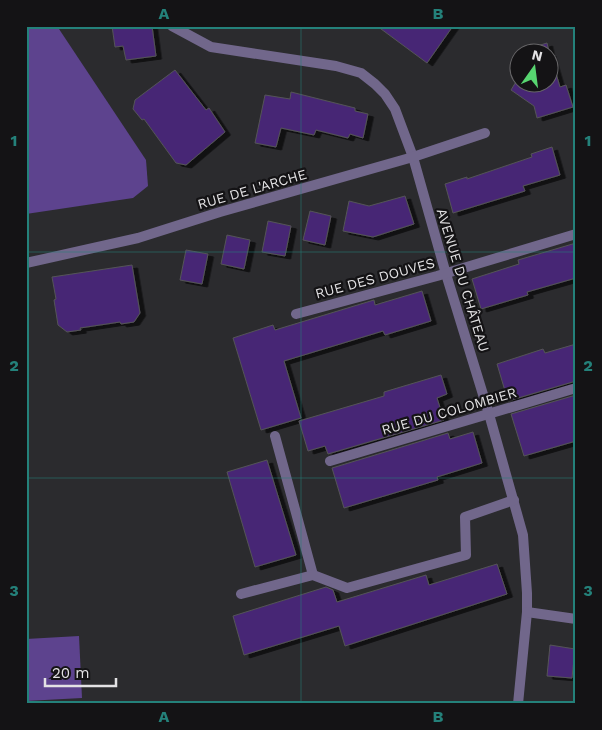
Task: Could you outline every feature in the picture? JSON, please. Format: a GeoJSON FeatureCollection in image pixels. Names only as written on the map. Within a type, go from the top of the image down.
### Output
{"type":"FeatureCollection","features":[{"type":"Feature","properties":{"kind":"street","name":"AVENUE DU CHÂTEAU"},"geometry":{"type":"LineString","coordinates":[[172,26],[212,47],[336,66],[361,73],[385,94],[395,109],[413,157],[523,536],[527,612],[518,704]]}},
{"type":"Feature","properties":{"kind":"street","name":"RUE DE L'ARCHE"},"geometry":{"type":"LineString","coordinates":[[26,263],[138,238],[220,212],[413,157],[484,133]]}},
{"type":"Feature","properties":{"kind":"street","name":"RUE DES DOUVES"},"geometry":{"type":"LineString","coordinates":[[296,314],[446,274],[576,234]]}},
{"type":"Feature","properties":{"kind":"street","name":"RUE DU COLOMBIER"},"geometry":{"type":"LineString","coordinates":[[330,461],[576,388]]}},
{"type":"Feature","properties":{"kind":"street"},"geometry":{"type":"LineString","coordinates":[[276,436],[313,575]]}},
{"type":"Feature","properties":{"kind":"street"},"geometry":{"type":"LineString","coordinates":[[241,594],[313,575],[347,588],[466,555],[465,517],[514,500]]}},
{"type":"Feature","properties":{"kind":"street"},"geometry":{"type":"LineString","coordinates":[[527,612],[576,619]]}},
{"type":"Feature","properties":{"kind":"shaded area"},"geometry":{"type":"Polygon","coordinates":[[[26,26],[57,26],[146,160],[148,186],[133,198],[26,214],[26,26]]]}},
{"type":"Feature","properties":{"kind":"shaded area"},"geometry":{"type":"Polygon","coordinates":[[[79,636],[82,698],[26,701],[26,639],[79,636]]]}},
{"type":"Feature","properties":{"kind":"building"},"geometry":{"type":"Polygon","coordinates":[[[112,26],[152,26],[156,56],[126,60],[123,46],[115,47],[112,26]]]}},
{"type":"Feature","properties":{"kind":"building"},"geometry":{"type":"Polygon","coordinates":[[[377,26],[453,26],[427,63],[377,26]]]}},
{"type":"Feature","properties":{"kind":"building"},"geometry":{"type":"Polygon","coordinates":[[[175,70],[206,110],[209,108],[225,132],[186,165],[176,163],[144,119],[142,120],[133,109],[135,100],[175,70]]]}},
{"type":"Feature","properties":{"kind":"building"},"geometry":{"type":"Polygon","coordinates":[[[566,85],[573,107],[537,118],[534,106],[514,92],[560,92],[560,87],[566,85]]]}},
{"type":"Feature","properties":{"kind":"building"},"geometry":{"type":"Polygon","coordinates":[[[291,92],[355,108],[355,111],[368,114],[363,138],[350,134],[348,138],[316,130],[314,135],[281,128],[276,147],[255,143],[265,95],[290,99],[291,92]]]}},
{"type":"Feature","properties":{"kind":"building"},"geometry":{"type":"Polygon","coordinates":[[[552,147],[560,175],[523,186],[525,191],[453,213],[445,184],[467,177],[467,179],[532,157],[531,154],[552,147]]]}},
{"type":"Feature","properties":{"kind":"building"},"geometry":{"type":"Polygon","coordinates":[[[405,196],[414,224],[373,237],[343,231],[349,201],[369,206],[405,196]]]}},
{"type":"Feature","properties":{"kind":"building"},"geometry":{"type":"Polygon","coordinates":[[[310,211],[331,216],[325,245],[303,240],[310,211]]]}},
{"type":"Feature","properties":{"kind":"building"},"geometry":{"type":"Polygon","coordinates":[[[268,221],[291,226],[285,256],[262,252],[268,221]]]}},
{"type":"Feature","properties":{"kind":"building"},"geometry":{"type":"Polygon","coordinates":[[[227,235],[250,240],[244,269],[221,264],[227,235]]]}},
{"type":"Feature","properties":{"kind":"building"},"geometry":{"type":"Polygon","coordinates":[[[576,243],[576,278],[527,292],[528,295],[481,309],[472,279],[519,264],[518,260],[576,243]]]}},
{"type":"Feature","properties":{"kind":"building"},"geometry":{"type":"Polygon","coordinates":[[[186,250],[208,254],[202,284],[180,280],[186,250]]]}},
{"type":"Feature","properties":{"kind":"building"},"geometry":{"type":"Polygon","coordinates":[[[132,265],[140,313],[134,322],[121,324],[120,322],[80,328],[81,330],[67,332],[58,325],[52,277],[132,265]]]}},
{"type":"Feature","properties":{"kind":"building"},"geometry":{"type":"Polygon","coordinates":[[[422,291],[431,321],[385,335],[383,331],[284,361],[301,418],[261,430],[233,338],[273,325],[275,330],[374,300],[375,305],[422,291]]]}},
{"type":"Feature","properties":{"kind":"building"},"geometry":{"type":"Polygon","coordinates":[[[576,344],[576,381],[508,401],[497,364],[543,349],[545,353],[576,344]]]}},
{"type":"Feature","properties":{"kind":"building"},"geometry":{"type":"Polygon","coordinates":[[[441,375],[447,394],[437,398],[444,420],[328,454],[325,446],[308,451],[299,421],[384,396],[384,392],[441,375]]]}},
{"type":"Feature","properties":{"kind":"building"},"geometry":{"type":"Polygon","coordinates":[[[576,395],[576,441],[524,456],[511,414],[576,395]]]}},
{"type":"Feature","properties":{"kind":"building"},"geometry":{"type":"Polygon","coordinates":[[[473,432],[482,463],[437,477],[438,480],[344,508],[332,468],[448,433],[450,439],[473,432]]]}},
{"type":"Feature","properties":{"kind":"building"},"geometry":{"type":"Polygon","coordinates":[[[267,460],[296,555],[255,567],[227,472],[267,460]]]}},
{"type":"Feature","properties":{"kind":"building"},"geometry":{"type":"Polygon","coordinates":[[[497,564],[507,594],[345,646],[339,626],[244,655],[233,616],[326,587],[333,590],[337,602],[426,575],[429,585],[497,564]]]}},
{"type":"Feature","properties":{"kind":"building"},"geometry":{"type":"Polygon","coordinates":[[[550,645],[575,649],[572,678],[547,676],[550,645]]]}}]}
